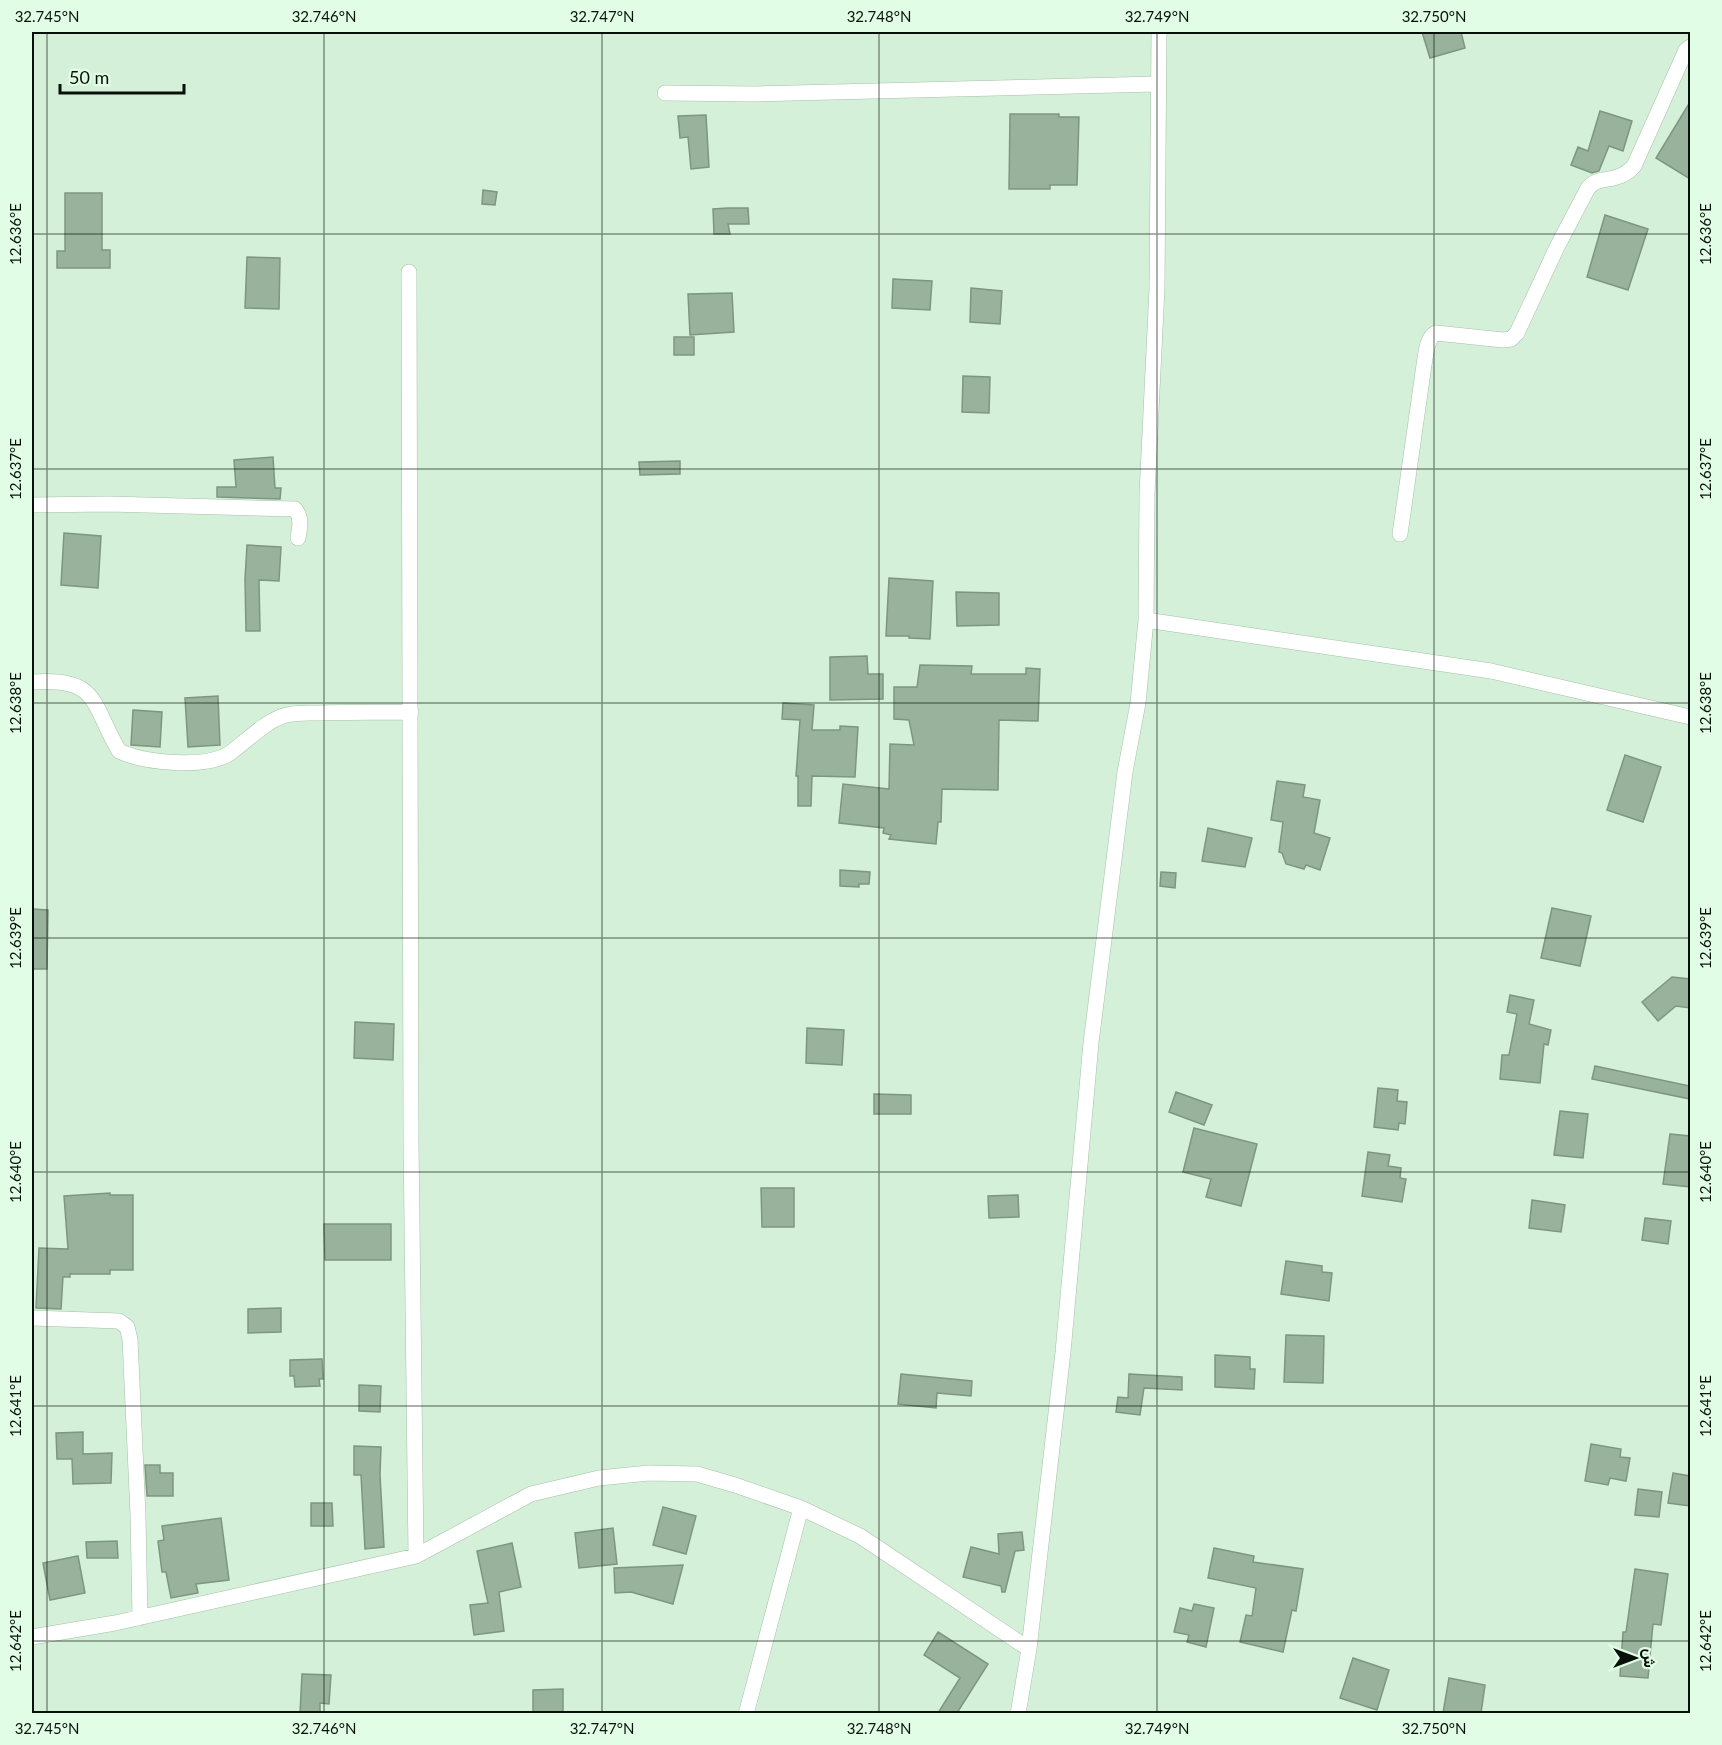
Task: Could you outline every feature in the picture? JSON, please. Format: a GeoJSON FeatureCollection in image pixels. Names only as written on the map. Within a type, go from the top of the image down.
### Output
{"type":"FeatureCollection","features":[{"type":"Feature","properties":{"kind":"street"},"geometry":{"type":"LineString","coordinates":[[1018,1713],[1029,1649],[1063,1352],[1091,1043],[1125,772],[1138,703],[1146,620],[1147,494],[1157,288],[1159,32]]}},
{"type":"Feature","properties":{"kind":"street"},"geometry":{"type":"LineString","coordinates":[[1400,534],[1429,340],[1436,333],[1503,340],[1511,339],[1517,333],[1557,247],[1588,188],[1592,183],[1598,181],[1621,177],[1634,166],[1686,50],[1690,47]]}},
{"type":"Feature","properties":{"kind":"street"},"geometry":{"type":"LineString","coordinates":[[665,93],[755,94],[1157,84]]}},
{"type":"Feature","properties":{"kind":"street"},"geometry":{"type":"LineString","coordinates":[[409,272],[411,1141],[416,1556]]}},
{"type":"Feature","properties":{"kind":"street"},"geometry":{"type":"LineString","coordinates":[[32,506],[109,504],[295,508],[301,523],[298,538]]}},
{"type":"Feature","properties":{"kind":"street"},"geometry":{"type":"LineString","coordinates":[[1146,620],[1491,671],[1690,717]]}},
{"type":"Feature","properties":{"kind":"street"},"geometry":{"type":"LineString","coordinates":[[32,682],[49,680],[65,682],[80,688],[93,697],[119,751],[151,760],[216,760],[230,753],[245,740],[281,717],[294,714],[411,712]]}},
{"type":"Feature","properties":{"kind":"street"},"geometry":{"type":"LineString","coordinates":[[32,1318],[119,1321],[127,1327],[130,1339],[138,1503],[140,1618]]}},
{"type":"Feature","properties":{"kind":"street"},"geometry":{"type":"LineString","coordinates":[[32,1637],[140,1618],[416,1556],[531,1494],[599,1478],[649,1473],[697,1474],[801,1508],[860,1536],[1029,1649]]}},
{"type":"Feature","properties":{"kind":"street"},"geometry":{"type":"LineString","coordinates":[[746,1713],[801,1508]]}},
{"type":"Feature","properties":{"kind":"building"},"geometry":{"type":"Polygon","coordinates":[[[1422,32],[1461,32],[1465,48],[1430,58],[1422,32]]]}},
{"type":"Feature","properties":{"kind":"building"},"geometry":{"type":"Polygon","coordinates":[[[1690,102],[1690,179],[1656,158],[1690,102]]]}},
{"type":"Feature","properties":{"kind":"building"},"geometry":{"type":"Polygon","coordinates":[[[1600,111],[1632,121],[1623,151],[1609,146],[1599,171],[1592,173],[1571,165],[1578,147],[1588,151],[1600,111]]]}},
{"type":"Feature","properties":{"kind":"building"},"geometry":{"type":"Polygon","coordinates":[[[1010,114],[1059,114],[1059,117],[1079,117],[1077,185],[1050,185],[1050,189],[1009,189],[1010,114]]]}},
{"type":"Feature","properties":{"kind":"building"},"geometry":{"type":"Polygon","coordinates":[[[706,115],[709,167],[691,169],[688,137],[680,138],[678,116],[706,115]]]}},
{"type":"Feature","properties":{"kind":"building"},"geometry":{"type":"Polygon","coordinates":[[[483,190],[497,192],[495,205],[482,204],[483,190]]]}},
{"type":"Feature","properties":{"kind":"building"},"geometry":{"type":"Polygon","coordinates":[[[65,193],[102,193],[102,250],[110,250],[110,268],[57,268],[57,251],[65,251],[65,193]]]}},
{"type":"Feature","properties":{"kind":"building"},"geometry":{"type":"Polygon","coordinates":[[[748,208],[749,224],[728,224],[730,234],[714,234],[713,209],[748,208]]]}},
{"type":"Feature","properties":{"kind":"building"},"geometry":{"type":"Polygon","coordinates":[[[1605,215],[1648,229],[1628,290],[1587,277],[1605,215]]]}},
{"type":"Feature","properties":{"kind":"building"},"geometry":{"type":"Polygon","coordinates":[[[247,257],[280,258],[279,309],[245,308],[247,257]]]}},
{"type":"Feature","properties":{"kind":"building"},"geometry":{"type":"Polygon","coordinates":[[[893,279],[932,281],[930,310],[892,308],[893,279]]]}},
{"type":"Feature","properties":{"kind":"building"},"geometry":{"type":"Polygon","coordinates":[[[971,288],[1002,291],[1000,324],[970,322],[971,288]]]}},
{"type":"Feature","properties":{"kind":"building"},"geometry":{"type":"Polygon","coordinates":[[[732,293],[734,332],[690,335],[688,294],[732,293]]]}},
{"type":"Feature","properties":{"kind":"building"},"geometry":{"type":"Polygon","coordinates":[[[674,337],[694,337],[694,355],[674,355],[674,337]]]}},
{"type":"Feature","properties":{"kind":"building"},"geometry":{"type":"Polygon","coordinates":[[[963,376],[990,377],[989,413],[962,412],[963,376]]]}},
{"type":"Feature","properties":{"kind":"building"},"geometry":{"type":"Polygon","coordinates":[[[273,457],[275,488],[281,488],[280,499],[217,497],[217,487],[236,487],[234,460],[273,457]]]}},
{"type":"Feature","properties":{"kind":"building"},"geometry":{"type":"Polygon","coordinates":[[[680,461],[680,474],[640,475],[639,462],[680,461]]]}},
{"type":"Feature","properties":{"kind":"building"},"geometry":{"type":"Polygon","coordinates":[[[64,533],[101,536],[98,588],[61,585],[64,533]]]}},
{"type":"Feature","properties":{"kind":"building"},"geometry":{"type":"Polygon","coordinates":[[[247,545],[281,547],[279,581],[259,580],[260,631],[246,631],[247,545]]]}},
{"type":"Feature","properties":{"kind":"building"},"geometry":{"type":"Polygon","coordinates":[[[889,578],[933,581],[930,639],[886,636],[889,578]]]}},
{"type":"Feature","properties":{"kind":"building"},"geometry":{"type":"Polygon","coordinates":[[[956,592],[999,593],[999,625],[957,626],[956,592]]]}},
{"type":"Feature","properties":{"kind":"building"},"geometry":{"type":"Polygon","coordinates":[[[867,656],[868,674],[883,674],[883,699],[830,700],[830,657],[867,656]]]}},
{"type":"Feature","properties":{"kind":"building"},"geometry":{"type":"Polygon","coordinates":[[[920,665],[972,666],[971,674],[1026,674],[1026,668],[1040,669],[1038,721],[999,720],[998,790],[942,789],[941,822],[938,822],[936,844],[889,839],[891,835],[883,833],[884,828],[839,823],[843,784],[889,789],[890,744],[914,745],[909,720],[894,719],[894,687],[917,687],[920,665]]]}},
{"type":"Feature","properties":{"kind":"building"},"geometry":{"type":"Polygon","coordinates":[[[218,696],[220,745],[188,747],[185,698],[218,696]]]}},
{"type":"Feature","properties":{"kind":"building"},"geometry":{"type":"Polygon","coordinates":[[[783,703],[814,705],[812,730],[840,730],[840,726],[858,727],[855,777],[812,776],[811,806],[798,806],[798,776],[796,776],[800,720],[782,719],[783,703]]]}},
{"type":"Feature","properties":{"kind":"building"},"geometry":{"type":"Polygon","coordinates":[[[133,710],[162,712],[160,747],[131,745],[133,710]]]}},
{"type":"Feature","properties":{"kind":"building"},"geometry":{"type":"Polygon","coordinates":[[[1625,755],[1661,767],[1643,822],[1607,810],[1625,755]]]}},
{"type":"Feature","properties":{"kind":"building"},"geometry":{"type":"Polygon","coordinates":[[[1277,781],[1305,785],[1303,797],[1320,800],[1314,833],[1330,838],[1320,870],[1306,865],[1304,869],[1286,864],[1282,853],[1279,852],[1283,822],[1271,820],[1277,781]]]}},
{"type":"Feature","properties":{"kind":"building"},"geometry":{"type":"Polygon","coordinates":[[[1208,828],[1252,838],[1245,867],[1202,861],[1208,828]]]}},
{"type":"Feature","properties":{"kind":"building"},"geometry":{"type":"Polygon","coordinates":[[[840,870],[870,872],[869,884],[859,884],[859,887],[840,886],[840,870]]]}},
{"type":"Feature","properties":{"kind":"building"},"geometry":{"type":"Polygon","coordinates":[[[1161,872],[1176,873],[1175,888],[1160,886],[1161,872]]]}},
{"type":"Feature","properties":{"kind":"building"},"geometry":{"type":"Polygon","coordinates":[[[1552,908],[1591,916],[1580,966],[1541,958],[1552,908]]]}},
{"type":"Feature","properties":{"kind":"building"},"geometry":{"type":"Polygon","coordinates":[[[32,909],[48,910],[47,969],[32,969],[32,909]]]}},
{"type":"Feature","properties":{"kind":"building"},"geometry":{"type":"Polygon","coordinates":[[[1672,977],[1690,979],[1690,1008],[1676,1006],[1658,1021],[1642,1002],[1672,977]]]}},
{"type":"Feature","properties":{"kind":"building"},"geometry":{"type":"Polygon","coordinates":[[[1510,995],[1534,1000],[1529,1024],[1551,1030],[1548,1045],[1544,1044],[1540,1083],[1500,1079],[1502,1055],[1509,1055],[1517,1014],[1507,1012],[1510,995]]]}},
{"type":"Feature","properties":{"kind":"building"},"geometry":{"type":"Polygon","coordinates":[[[355,1022],[394,1024],[393,1060],[354,1058],[355,1022]]]}},
{"type":"Feature","properties":{"kind":"building"},"geometry":{"type":"Polygon","coordinates":[[[807,1028],[844,1030],[842,1065],[806,1063],[807,1028]]]}},
{"type":"Feature","properties":{"kind":"building"},"geometry":{"type":"Polygon","coordinates":[[[1595,1066],[1690,1086],[1690,1099],[1592,1079],[1595,1066]]]}},
{"type":"Feature","properties":{"kind":"building"},"geometry":{"type":"Polygon","coordinates":[[[1378,1088],[1398,1090],[1397,1101],[1407,1102],[1405,1124],[1399,1123],[1398,1130],[1374,1127],[1378,1088]]]}},
{"type":"Feature","properties":{"kind":"building"},"geometry":{"type":"Polygon","coordinates":[[[1176,1092],[1212,1105],[1204,1125],[1169,1112],[1176,1092]]]}},
{"type":"Feature","properties":{"kind":"building"},"geometry":{"type":"Polygon","coordinates":[[[874,1094],[911,1095],[911,1114],[874,1114],[874,1094]]]}},
{"type":"Feature","properties":{"kind":"building"},"geometry":{"type":"Polygon","coordinates":[[[1560,1111],[1588,1114],[1583,1158],[1554,1155],[1560,1111]]]}},
{"type":"Feature","properties":{"kind":"building"},"geometry":{"type":"Polygon","coordinates":[[[1194,1128],[1257,1144],[1241,1206],[1206,1197],[1211,1179],[1183,1172],[1194,1128]]]}},
{"type":"Feature","properties":{"kind":"building"},"geometry":{"type":"Polygon","coordinates":[[[1670,1134],[1690,1136],[1690,1187],[1663,1184],[1670,1134]]]}},
{"type":"Feature","properties":{"kind":"building"},"geometry":{"type":"Polygon","coordinates":[[[1368,1152],[1390,1155],[1388,1166],[1401,1168],[1400,1178],[1406,1179],[1402,1202],[1362,1196],[1368,1152]]]}},
{"type":"Feature","properties":{"kind":"building"},"geometry":{"type":"Polygon","coordinates":[[[761,1188],[794,1188],[794,1227],[762,1227],[761,1188]]]}},
{"type":"Feature","properties":{"kind":"building"},"geometry":{"type":"Polygon","coordinates":[[[110,1193],[110,1195],[133,1195],[133,1270],[110,1270],[110,1274],[70,1274],[70,1277],[63,1277],[61,1309],[36,1308],[39,1248],[68,1249],[64,1196],[110,1193]]]}},
{"type":"Feature","properties":{"kind":"building"},"geometry":{"type":"Polygon","coordinates":[[[1018,1195],[1019,1217],[989,1218],[988,1196],[1018,1195]]]}},
{"type":"Feature","properties":{"kind":"building"},"geometry":{"type":"Polygon","coordinates":[[[1532,1200],[1565,1205],[1561,1232],[1529,1228],[1532,1200]]]}},
{"type":"Feature","properties":{"kind":"building"},"geometry":{"type":"Polygon","coordinates":[[[1645,1218],[1671,1221],[1668,1244],[1642,1240],[1645,1218]]]}},
{"type":"Feature","properties":{"kind":"building"},"geometry":{"type":"Polygon","coordinates":[[[324,1224],[391,1224],[391,1260],[325,1260],[324,1224]]]}},
{"type":"Feature","properties":{"kind":"building"},"geometry":{"type":"Polygon","coordinates":[[[1286,1261],[1322,1266],[1322,1272],[1332,1273],[1329,1301],[1281,1294],[1286,1261]]]}},
{"type":"Feature","properties":{"kind":"building"},"geometry":{"type":"Polygon","coordinates":[[[281,1308],[281,1332],[248,1333],[248,1309],[281,1308]]]}},
{"type":"Feature","properties":{"kind":"building"},"geometry":{"type":"Polygon","coordinates":[[[1286,1335],[1324,1336],[1323,1383],[1284,1382],[1286,1335]]]}},
{"type":"Feature","properties":{"kind":"building"},"geometry":{"type":"Polygon","coordinates":[[[1215,1355],[1250,1357],[1250,1369],[1255,1369],[1254,1389],[1215,1387],[1215,1355]]]}},
{"type":"Feature","properties":{"kind":"building"},"geometry":{"type":"Polygon","coordinates":[[[322,1359],[323,1379],[319,1379],[320,1386],[295,1387],[294,1376],[290,1376],[290,1360],[322,1359]]]}},
{"type":"Feature","properties":{"kind":"building"},"geometry":{"type":"Polygon","coordinates":[[[901,1374],[972,1381],[971,1396],[937,1393],[936,1408],[898,1404],[901,1374]]]}},
{"type":"Feature","properties":{"kind":"building"},"geometry":{"type":"Polygon","coordinates":[[[1129,1374],[1182,1377],[1182,1390],[1144,1388],[1140,1415],[1116,1412],[1118,1397],[1128,1398],[1129,1374]]]}},
{"type":"Feature","properties":{"kind":"building"},"geometry":{"type":"Polygon","coordinates":[[[359,1385],[381,1386],[380,1412],[359,1411],[359,1385]]]}},
{"type":"Feature","properties":{"kind":"building"},"geometry":{"type":"Polygon","coordinates":[[[83,1432],[83,1454],[112,1453],[111,1483],[73,1484],[72,1459],[57,1459],[56,1433],[83,1432]]]}},
{"type":"Feature","properties":{"kind":"building"},"geometry":{"type":"Polygon","coordinates":[[[1591,1444],[1621,1449],[1620,1457],[1630,1458],[1626,1481],[1610,1478],[1608,1485],[1585,1481],[1591,1444]]]}},
{"type":"Feature","properties":{"kind":"building"},"geometry":{"type":"Polygon","coordinates":[[[354,1446],[381,1447],[380,1475],[384,1547],[365,1549],[361,1475],[354,1475],[354,1446]]]}},
{"type":"Feature","properties":{"kind":"building"},"geometry":{"type":"Polygon","coordinates":[[[145,1465],[160,1465],[160,1473],[173,1473],[173,1496],[147,1496],[145,1465]]]}},
{"type":"Feature","properties":{"kind":"building"},"geometry":{"type":"Polygon","coordinates":[[[1673,1473],[1690,1476],[1690,1506],[1668,1503],[1673,1473]]]}},
{"type":"Feature","properties":{"kind":"building"},"geometry":{"type":"Polygon","coordinates":[[[1638,1489],[1662,1492],[1659,1517],[1635,1515],[1638,1489]]]}},
{"type":"Feature","properties":{"kind":"building"},"geometry":{"type":"Polygon","coordinates":[[[311,1503],[332,1503],[333,1526],[311,1526],[311,1503]]]}},
{"type":"Feature","properties":{"kind":"building"},"geometry":{"type":"Polygon","coordinates":[[[663,1507],[696,1516],[686,1554],[653,1545],[663,1507]]]}},
{"type":"Feature","properties":{"kind":"building"},"geometry":{"type":"Polygon","coordinates":[[[221,1518],[229,1580],[196,1584],[198,1593],[171,1598],[166,1572],[162,1572],[158,1541],[164,1540],[162,1526],[221,1518]]]}},
{"type":"Feature","properties":{"kind":"building"},"geometry":{"type":"Polygon","coordinates":[[[613,1528],[617,1564],[579,1568],[575,1533],[613,1528]]]}},
{"type":"Feature","properties":{"kind":"building"},"geometry":{"type":"Polygon","coordinates":[[[1022,1532],[1024,1550],[1015,1551],[1005,1592],[1002,1592],[1001,1586],[963,1577],[971,1547],[999,1554],[998,1534],[1022,1532]]]}},
{"type":"Feature","properties":{"kind":"building"},"geometry":{"type":"Polygon","coordinates":[[[117,1541],[118,1558],[87,1558],[86,1542],[117,1541]]]}},
{"type":"Feature","properties":{"kind":"building"},"geometry":{"type":"Polygon","coordinates":[[[512,1543],[521,1587],[499,1592],[504,1631],[474,1635],[470,1605],[488,1603],[477,1551],[512,1543]]]}},
{"type":"Feature","properties":{"kind":"building"},"geometry":{"type":"Polygon","coordinates":[[[1214,1548],[1254,1556],[1253,1562],[1303,1569],[1296,1611],[1292,1610],[1283,1652],[1240,1642],[1246,1615],[1252,1616],[1256,1588],[1208,1578],[1214,1548]]]}},
{"type":"Feature","properties":{"kind":"building"},"geometry":{"type":"Polygon","coordinates":[[[78,1556],[85,1593],[50,1600],[43,1563],[78,1556]]]}},
{"type":"Feature","properties":{"kind":"building"},"geometry":{"type":"Polygon","coordinates":[[[683,1565],[673,1604],[631,1592],[615,1593],[614,1568],[683,1565]]]}},
{"type":"Feature","properties":{"kind":"building"},"geometry":{"type":"Polygon","coordinates":[[[1635,1569],[1668,1574],[1661,1625],[1653,1624],[1648,1678],[1620,1676],[1623,1632],[1626,1632],[1635,1569]]]}},
{"type":"Feature","properties":{"kind":"building"},"geometry":{"type":"Polygon","coordinates":[[[1194,1604],[1214,1608],[1206,1647],[1187,1642],[1189,1635],[1174,1632],[1180,1608],[1192,1611],[1194,1604]]]}},
{"type":"Feature","properties":{"kind":"building"},"geometry":{"type":"Polygon","coordinates":[[[938,1632],[988,1664],[957,1713],[938,1713],[960,1678],[924,1655],[938,1632]]]}},
{"type":"Feature","properties":{"kind":"building"},"geometry":{"type":"Polygon","coordinates":[[[1353,1658],[1389,1670],[1377,1710],[1340,1698],[1353,1658]]]}},
{"type":"Feature","properties":{"kind":"building"},"geometry":{"type":"Polygon","coordinates":[[[302,1674],[331,1675],[329,1704],[320,1703],[320,1713],[300,1713],[302,1674]]]}},
{"type":"Feature","properties":{"kind":"building"},"geometry":{"type":"Polygon","coordinates":[[[1449,1678],[1485,1685],[1481,1713],[1443,1713],[1449,1678]]]}},
{"type":"Feature","properties":{"kind":"building"},"geometry":{"type":"Polygon","coordinates":[[[563,1689],[563,1713],[533,1713],[533,1690],[563,1689]]]}}]}
